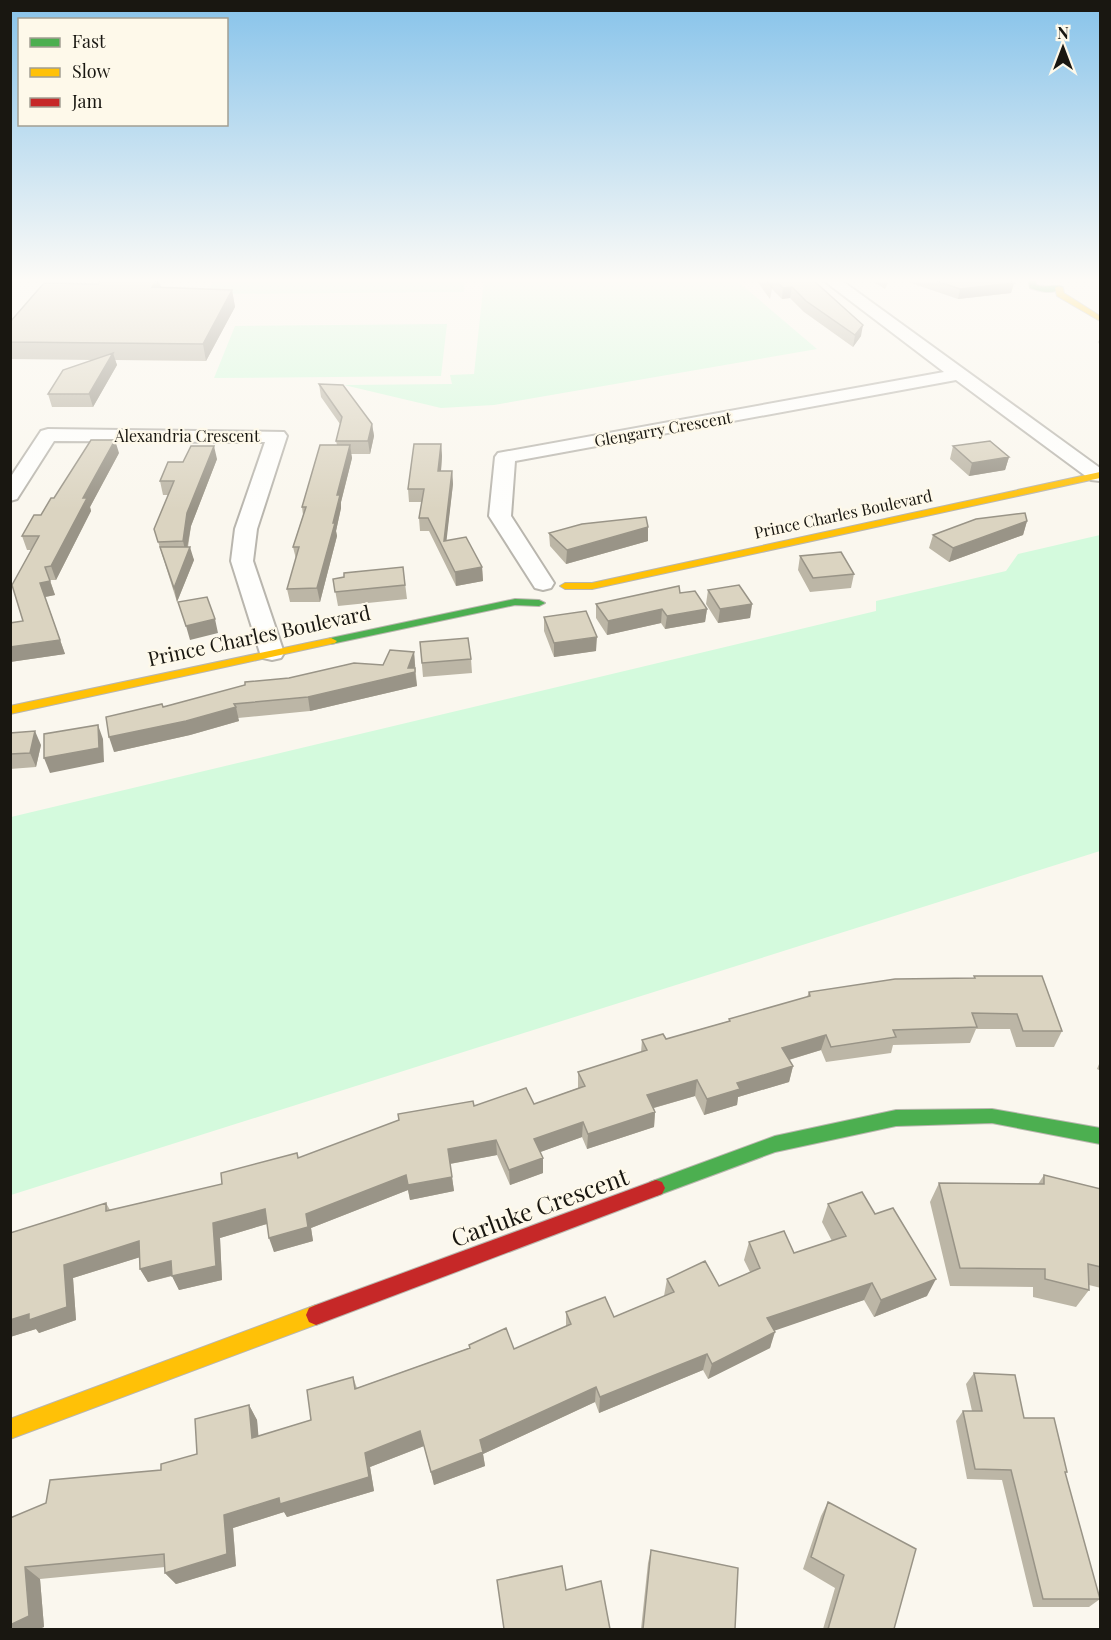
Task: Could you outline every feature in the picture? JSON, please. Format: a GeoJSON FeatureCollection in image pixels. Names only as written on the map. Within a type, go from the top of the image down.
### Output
{"type":"FeatureCollection","features":[{"type":"Feature","properties":{"kind":"street"},"geometry":{"type":"LineString","coordinates":[[932,357],[1099,476]]}},
{"type":"Feature","properties":{"kind":"street","name":"Glengarry Crescent"},"geometry":{"type":"LineString","coordinates":[[541,596],[500,516],[505,458],[957,375]]}},
{"type":"Feature","properties":{"kind":"street","name":"Alexandria Crescent"},"geometry":{"type":"LineString","coordinates":[[10,495],[48,435],[277,436],[246,529],[242,561],[272,653]]}},
{"type":"Feature","properties":{"kind":"street","name":"Prince Charles Boulevard"},"geometry":{"type":"LineString","coordinates":[[10,710],[541,596],[554,582],[568,594],[592,586],[1099,476]]}},
{"type":"Feature","properties":{"kind":"street","name":"Carluke Crescent"},"geometry":{"type":"LineString","coordinates":[[10,1429],[775,1144],[896,1118],[992,1116],[1101,1136]]}},
{"type":"Feature","properties":{"kind":"green space"},"geometry":{"type":"Polygon","coordinates":[[[223,357],[443,357],[441,376],[214,378],[223,357]]]}},
{"type":"Feature","properties":{"kind":"green space"},"geometry":{"type":"Polygon","coordinates":[[[476,357],[774,357],[494,405],[441,408],[344,385],[452,384],[450,375],[474,374],[476,357]]]}},
{"type":"Feature","properties":{"kind":"green space"},"geometry":{"type":"Polygon","coordinates":[[[1100,535],[1100,851],[11,1195],[11,817],[876,611],[876,601],[1006,571],[1018,554],[1100,535]]]}},
{"type":"Feature","properties":{"kind":"building"},"geometry":{"type":"Polygon","coordinates":[[[103,357],[111,357],[89,394],[48,394],[63,370],[103,357]]]}},
{"type":"Feature","properties":{"kind":"building"},"geometry":{"type":"Polygon","coordinates":[[[319,384],[343,385],[372,424],[368,441],[336,441],[342,417],[319,384]]]}},
{"type":"Feature","properties":{"kind":"building"},"geometry":{"type":"Polygon","coordinates":[[[91,440],[115,440],[83,498],[87,498],[51,566],[45,567],[50,581],[40,583],[60,640],[10,647],[10,623],[23,621],[12,585],[39,536],[22,536],[34,515],[41,515],[51,498],[54,498],[91,440]]]}},
{"type":"Feature","properties":{"kind":"building"},"geometry":{"type":"Polygon","coordinates":[[[990,441],[1009,457],[972,463],[953,446],[990,441]]]}},
{"type":"Feature","properties":{"kind":"building"},"geometry":{"type":"Polygon","coordinates":[[[414,444],[441,444],[438,471],[452,471],[444,541],[466,537],[482,567],[455,572],[428,518],[419,518],[424,489],[408,489],[414,444]]]}},
{"type":"Feature","properties":{"kind":"building"},"geometry":{"type":"Polygon","coordinates":[[[320,445],[350,445],[337,495],[340,495],[333,523],[335,523],[317,588],[287,589],[299,547],[293,547],[306,507],[302,507],[320,445]]]}},
{"type":"Feature","properties":{"kind":"building"},"geometry":{"type":"Polygon","coordinates":[[[191,446],[214,446],[187,513],[183,541],[158,542],[154,529],[174,481],[160,481],[168,462],[183,462],[191,446]]]}},
{"type":"Feature","properties":{"kind":"building"},"geometry":{"type":"Polygon","coordinates":[[[1025,513],[1027,521],[953,548],[933,535],[976,519],[1025,513]]]}},
{"type":"Feature","properties":{"kind":"building"},"geometry":{"type":"Polygon","coordinates":[[[646,517],[648,527],[567,550],[549,533],[582,524],[646,517]]]}},
{"type":"Feature","properties":{"kind":"building"},"geometry":{"type":"Polygon","coordinates":[[[160,547],[190,547],[174,588],[160,547]]]}},
{"type":"Feature","properties":{"kind":"building"},"geometry":{"type":"Polygon","coordinates":[[[841,552],[854,574],[813,578],[800,556],[841,552]]]}},
{"type":"Feature","properties":{"kind":"building"},"geometry":{"type":"Polygon","coordinates":[[[403,567],[405,585],[335,592],[333,579],[344,577],[344,573],[403,567]]]}},
{"type":"Feature","properties":{"kind":"building"},"geometry":{"type":"Polygon","coordinates":[[[739,585],[752,604],[720,609],[708,590],[739,585]]]}},
{"type":"Feature","properties":{"kind":"building"},"geometry":{"type":"Polygon","coordinates":[[[679,586],[680,593],[695,591],[707,609],[667,616],[662,609],[608,621],[596,604],[679,586]]]}},
{"type":"Feature","properties":{"kind":"building"},"geometry":{"type":"Polygon","coordinates":[[[207,597],[215,619],[186,626],[178,602],[207,597]]]}},
{"type":"Feature","properties":{"kind":"building"},"geometry":{"type":"Polygon","coordinates":[[[586,611],[597,637],[554,643],[544,617],[586,611]]]}},
{"type":"Feature","properties":{"kind":"building"},"geometry":{"type":"Polygon","coordinates":[[[468,638],[471,659],[422,663],[420,642],[468,638]]]}},
{"type":"Feature","properties":{"kind":"building"},"geometry":{"type":"Polygon","coordinates":[[[390,650],[414,652],[408,668],[415,668],[415,672],[308,697],[234,704],[236,707],[186,721],[109,737],[106,717],[162,704],[163,707],[245,685],[245,682],[289,678],[354,663],[383,665],[390,650]]]}},
{"type":"Feature","properties":{"kind":"building"},"geometry":{"type":"Polygon","coordinates":[[[98,725],[99,748],[44,758],[44,734],[98,725]]]}},
{"type":"Feature","properties":{"kind":"building"},"geometry":{"type":"Polygon","coordinates":[[[35,731],[30,753],[10,754],[10,733],[35,731]]]}},
{"type":"Feature","properties":{"kind":"building"},"geometry":{"type":"Polygon","coordinates":[[[974,976],[1042,976],[1062,1031],[1023,1031],[1017,1014],[972,1013],[977,1027],[893,1030],[896,1037],[831,1047],[826,1035],[782,1048],[793,1066],[737,1083],[740,1089],[707,1099],[697,1080],[647,1095],[655,1112],[588,1134],[583,1122],[534,1139],[543,1158],[509,1170],[496,1140],[448,1149],[452,1177],[408,1185],[406,1175],[306,1214],[308,1227],[269,1238],[265,1209],[213,1223],[216,1266],[172,1276],[171,1261],[140,1269],[139,1241],[64,1265],[67,1307],[29,1320],[29,1314],[10,1320],[10,1233],[106,1203],[106,1211],[222,1184],[221,1173],[297,1153],[298,1158],[399,1120],[398,1114],[473,1101],[474,1106],[526,1088],[534,1104],[585,1086],[578,1072],[647,1050],[642,1040],[663,1034],[666,1039],[730,1021],[729,1019],[810,996],[809,992],[895,979],[975,978],[974,976]]]}},
{"type":"Feature","properties":{"kind":"building"},"geometry":{"type":"Polygon","coordinates":[[[1044,1175],[1101,1189],[1101,1267],[1088,1264],[1089,1290],[1045,1279],[1045,1269],[960,1268],[939,1183],[1044,1184],[1044,1175]]]}},
{"type":"Feature","properties":{"kind":"building"},"geometry":{"type":"Polygon","coordinates":[[[862,1192],[875,1214],[893,1208],[936,1279],[881,1300],[872,1283],[767,1318],[775,1332],[712,1364],[707,1354],[600,1397],[596,1387],[480,1440],[483,1452],[431,1472],[420,1431],[365,1453],[369,1477],[280,1504],[279,1498],[224,1515],[227,1554],[165,1573],[164,1554],[25,1567],[29,1616],[10,1625],[10,1518],[46,1503],[50,1480],[161,1470],[161,1464],[197,1454],[195,1419],[249,1405],[252,1438],[311,1420],[307,1390],[353,1377],[355,1389],[470,1348],[469,1345],[506,1328],[514,1349],[571,1324],[566,1312],[605,1297],[614,1317],[674,1292],[667,1279],[705,1261],[719,1286],[760,1268],[749,1242],[784,1231],[794,1253],[846,1236],[828,1204],[862,1192]]]}},
{"type":"Feature","properties":{"kind":"building"},"geometry":{"type":"Polygon","coordinates":[[[974,1373],[1015,1375],[1024,1418],[1054,1418],[1067,1472],[1065,1472],[1100,1599],[1043,1599],[1011,1470],[975,1469],[963,1411],[982,1411],[974,1373]]]}},
{"type":"Feature","properties":{"kind":"building"},"geometry":{"type":"Polygon","coordinates":[[[828,1502],[916,1549],[894,1629],[828,1629],[844,1575],[811,1557],[828,1502]]]}},
{"type":"Feature","properties":{"kind":"building"},"geometry":{"type":"Polygon","coordinates":[[[651,1550],[738,1568],[735,1629],[643,1629],[651,1550]]]}},
{"type":"Feature","properties":{"kind":"building"},"geometry":{"type":"Polygon","coordinates":[[[562,1566],[566,1590],[601,1581],[610,1629],[504,1629],[497,1580],[562,1566]]]}},
{"type":"Feature","properties":{"kind":"traffic: fast"},"geometry":{"type":"LineString","coordinates":[[331,641],[515,602],[539,603]]}},
{"type":"Feature","properties":{"kind":"traffic: fast"},"geometry":{"type":"LineString","coordinates":[[656,1188],[775,1144],[896,1118],[992,1116],[1100,1136]]}},
{"type":"Feature","properties":{"kind":"traffic: slow"},"geometry":{"type":"LineString","coordinates":[[565,586],[592,586],[1100,475]]}},
{"type":"Feature","properties":{"kind":"traffic: slow"},"geometry":{"type":"LineString","coordinates":[[10,710],[331,641]]}},
{"type":"Feature","properties":{"kind":"traffic: slow"},"geometry":{"type":"LineString","coordinates":[[10,1429],[316,1315]]}},
{"type":"Feature","properties":{"kind":"traffic: jam"},"geometry":{"type":"LineString","coordinates":[[316,1315],[656,1188]]}}]}
